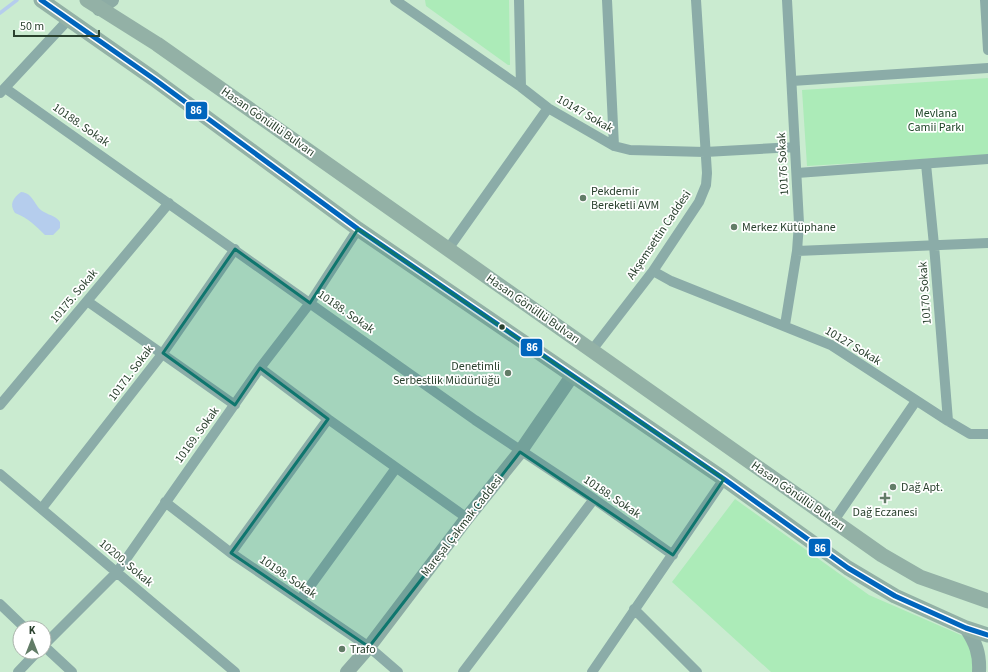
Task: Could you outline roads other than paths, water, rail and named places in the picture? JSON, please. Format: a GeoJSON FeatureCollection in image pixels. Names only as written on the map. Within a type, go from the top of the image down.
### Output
{"type":"FeatureCollection","features":[{"type":"Feature","properties":{"kind":"main road"},"geometry":{"type":"LineString","coordinates":[[41,0],[161,84],[358,229],[724,479],[873,584],[895,596],[966,628],[988,635]]}},
{"type":"Feature","properties":{"kind":"main road","name":"Hasan Gönüllü Bulvarı"},"geometry":{"type":"LineString","coordinates":[[87,0],[99,9],[157,44],[592,350],[833,522],[882,555],[920,577],[988,601]]}},
{"type":"Feature","properties":{"kind":"street"},"geometry":{"type":"LineString","coordinates":[[99,9],[112,0]]}},
{"type":"Feature","properties":{"kind":"street","name":"10147 Sokak"},"geometry":{"type":"LineString","coordinates":[[395,0],[521,87],[548,108],[614,146],[630,150],[705,152],[795,147]]}},
{"type":"Feature","properties":{"kind":"street"},"geometry":{"type":"LineString","coordinates":[[519,0],[521,87]]}},
{"type":"Feature","properties":{"kind":"street"},"geometry":{"type":"LineString","coordinates":[[607,0],[614,146]]}},
{"type":"Feature","properties":{"kind":"street","name":"Akşemsettin Caddesi"},"geometry":{"type":"LineString","coordinates":[[592,350],[653,271],[699,202],[706,186],[696,0]]}},
{"type":"Feature","properties":{"kind":"street","name":"10176 Sokak"},"geometry":{"type":"LineString","coordinates":[[785,326],[797,251],[799,223],[787,0]]}},
{"type":"Feature","properties":{"kind":"street"},"geometry":{"type":"LineString","coordinates":[[986,0],[988,50]]}},
{"type":"Feature","properties":{"kind":"street"},"geometry":{"type":"LineString","coordinates":[[3,90],[70,19]]}},
{"type":"Feature","properties":{"kind":"street"},"geometry":{"type":"LineString","coordinates":[[792,81],[988,68]]}},
{"type":"Feature","properties":{"kind":"street","name":"10188. Sokak"},"geometry":{"type":"LineString","coordinates":[[3,90],[235,249],[520,452],[594,499],[673,555]]}},
{"type":"Feature","properties":{"kind":"street"},"geometry":{"type":"LineString","coordinates":[[448,249],[548,108]]}},
{"type":"Feature","properties":{"kind":"street"},"geometry":{"type":"LineString","coordinates":[[797,173],[988,159]]}},
{"type":"Feature","properties":{"kind":"street","name":"10170 Sokak"},"geometry":{"type":"LineString","coordinates":[[926,164],[948,421]]}},
{"type":"Feature","properties":{"kind":"street","name":"10175. Sokak"},"geometry":{"type":"LineString","coordinates":[[0,405],[169,203]]}},
{"type":"Feature","properties":{"kind":"street","name":"10169. Sokak"},"geometry":{"type":"LineString","coordinates":[[52,637],[117,572],[260,368],[310,303],[358,229]]}},
{"type":"Feature","properties":{"kind":"street"},"geometry":{"type":"LineString","coordinates":[[797,251],[988,243]]}},
{"type":"Feature","properties":{"kind":"street","name":"10171. Sokak"},"geometry":{"type":"LineString","coordinates":[[42,508],[163,353],[235,249]]}},
{"type":"Feature","properties":{"kind":"street","name":"10127 Sokak"},"geometry":{"type":"LineString","coordinates":[[653,271],[671,281],[831,345],[916,401],[970,434],[988,434]]}},
{"type":"Feature","properties":{"kind":"street"},"geometry":{"type":"LineString","coordinates":[[87,301],[235,405]]}},
{"type":"Feature","properties":{"kind":"street"},"geometry":{"type":"LineString","coordinates":[[260,368],[328,419],[467,518]]}},
{"type":"Feature","properties":{"kind":"street","name":"Mareşal Çakmak Caddesi"},"geometry":{"type":"LineString","coordinates":[[347,672],[369,647],[467,518],[520,452],[572,376]]}},
{"type":"Feature","properties":{"kind":"street"},"geometry":{"type":"LineString","coordinates":[[833,522],[916,401]]}},
{"type":"Feature","properties":{"kind":"street"},"geometry":{"type":"LineString","coordinates":[[231,553],[328,419]]}},
{"type":"Feature","properties":{"kind":"street"},"geometry":{"type":"LineString","coordinates":[[300,600],[396,468]]}},
{"type":"Feature","properties":{"kind":"street","name":"10200. Sokak"},"geometry":{"type":"LineString","coordinates":[[0,474],[235,672]]}},
{"type":"Feature","properties":{"kind":"street"},"geometry":{"type":"LineString","coordinates":[[592,672],[724,479]]}},
{"type":"Feature","properties":{"kind":"street"},"geometry":{"type":"LineString","coordinates":[[463,672],[594,499]]}},
{"type":"Feature","properties":{"kind":"street","name":"10198. Sokak"},"geometry":{"type":"LineString","coordinates":[[165,502],[231,553],[369,647],[398,672]]}},
{"type":"Feature","properties":{"kind":"street"},"geometry":{"type":"LineString","coordinates":[[0,604],[17,620]]}},
{"type":"Feature","properties":{"kind":"street"},"geometry":{"type":"LineString","coordinates":[[634,609],[697,672]]}},
{"type":"Feature","properties":{"kind":"street"},"geometry":{"type":"LineString","coordinates":[[966,628],[974,640],[979,652],[979,672]]}},
{"type":"Feature","properties":{"kind":"street"},"geometry":{"type":"LineString","coordinates":[[52,653],[72,672]]}},
{"type":"Feature","properties":{"kind":"street"},"geometry":{"type":"LineString","coordinates":[[18,672],[29,660]]}},
{"type":"Feature","properties":{"kind":"water"},"geometry":{"type":"Polygon","coordinates":[[[21,192],[29,195],[41,210],[55,217],[60,222],[60,228],[53,235],[45,235],[35,225],[15,213],[12,204],[21,192]]]}},
{"type":"Feature","properties":{"kind":"waterway"},"geometry":{"type":"LineString","coordinates":[[0,13],[17,0]]}},
{"type":"Feature","properties":{"kind":"place","name":"Pekdemir Bereketli AVM"},"geometry":{"type":"Point","coordinates":[583,198]}},
{"type":"Feature","properties":{"kind":"place","name":"Merkez Kütüphane"},"geometry":{"type":"Point","coordinates":[734,227]}},
{"type":"Feature","properties":{"kind":"place","name":"Denetimli Serbestlik Müdürlüğü"},"geometry":{"type":"Point","coordinates":[508,373]}},
{"type":"Feature","properties":{"kind":"place","name":"Dağ Apt."},"geometry":{"type":"Point","coordinates":[893,487]}},
{"type":"Feature","properties":{"kind":"place","name":"Dağ Eczanesi"},"geometry":{"type":"Point","coordinates":[885,498]}},
{"type":"Feature","properties":{"kind":"place","name":"Trafo"},"geometry":{"type":"Point","coordinates":[342,649]}},
{"type":"Feature","properties":{"kind":"park label","name":"Mevlana Camii Parkı"},"geometry":{"type":"Point","coordinates":[936,120]}}]}
